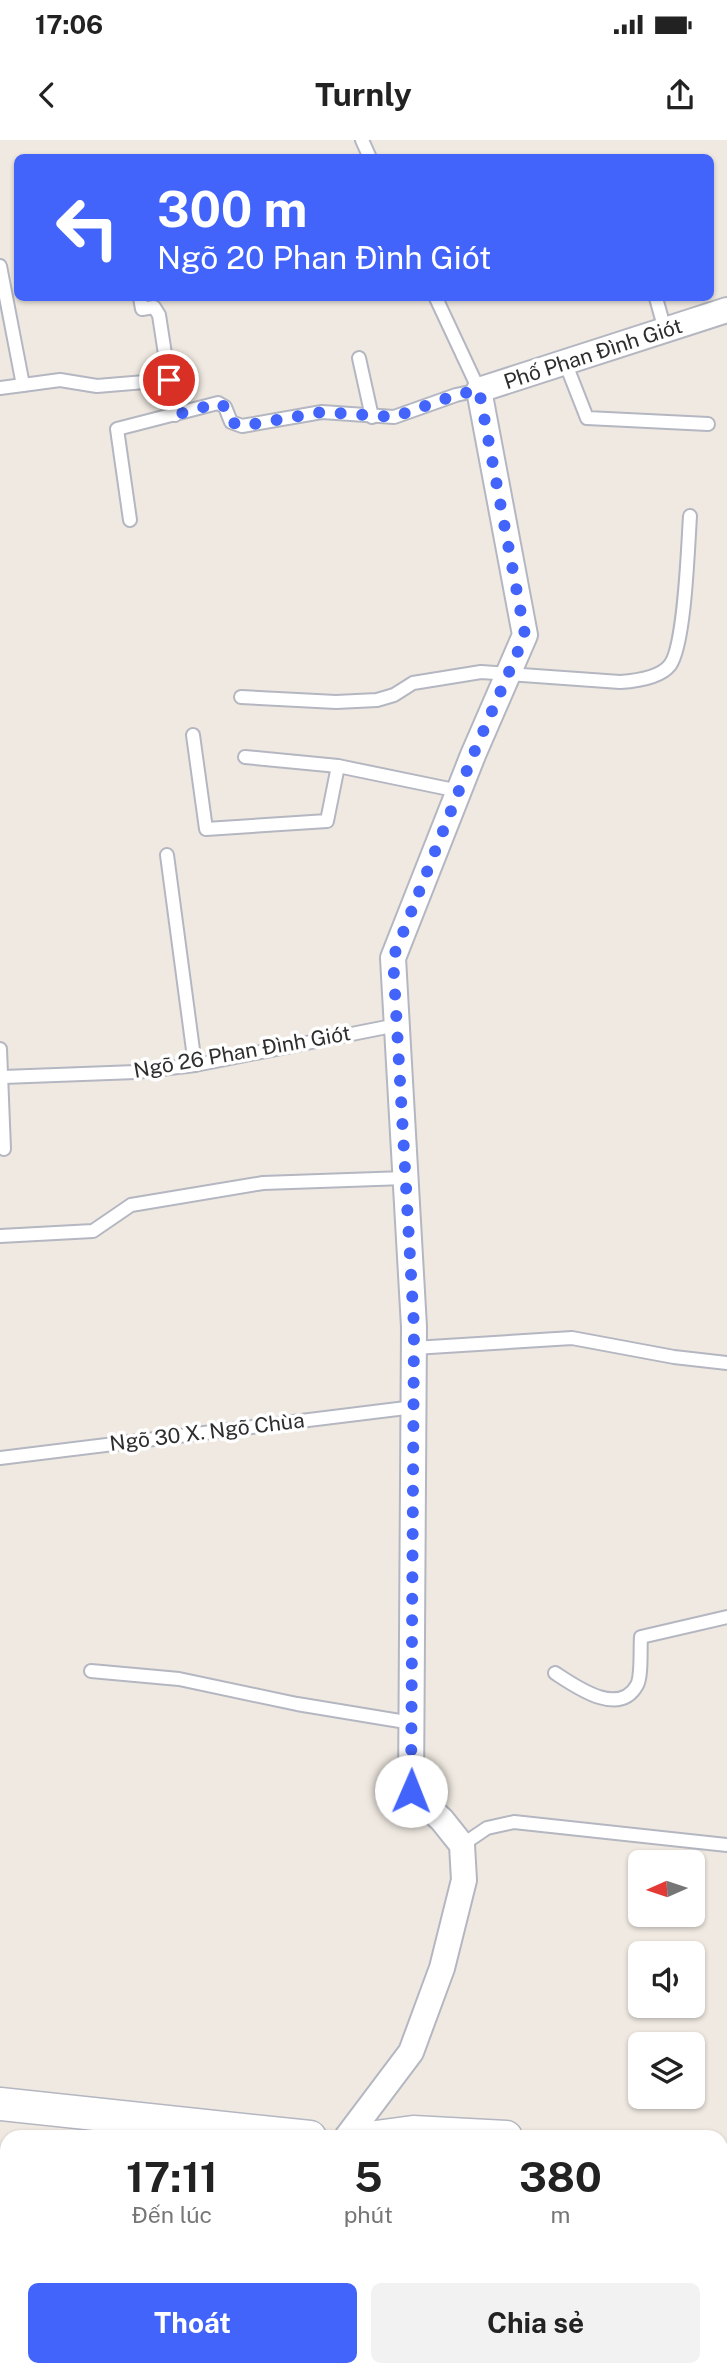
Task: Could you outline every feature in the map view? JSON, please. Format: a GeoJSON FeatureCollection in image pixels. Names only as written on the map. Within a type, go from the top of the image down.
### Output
{"type":"FeatureCollection","features":[{"type":"Feature","properties":{"kind":"street","name":"Phố Phan Đình Giót"},"geometry":{"type":"LineString","coordinates":[[462,1845],[442,1819],[411,1791],[414,1348],[393,958],[525,635],[479,390],[727,310]]}},
{"type":"Feature","properties":{"kind":"street"},"geometry":{"type":"LineString","coordinates":[[352,2130],[411,2052],[442,1968],[458,1906],[464,1880],[462,1845]]}},
{"type":"Feature","properties":{"kind":"street"},"geometry":{"type":"LineString","coordinates":[[0,2104],[244,2130]]}},
{"type":"Feature","properties":{"kind":"lane"},"geometry":{"type":"LineString","coordinates":[[0,266],[23,385]]}},
{"type":"Feature","properties":{"kind":"lane"},"geometry":{"type":"LineString","coordinates":[[141,301],[142,309],[154,307],[159,315],[175,415]]}},
{"type":"Feature","properties":{"kind":"lane"},"geometry":{"type":"LineString","coordinates":[[130,520],[117,429],[218,403],[225,407],[231,422],[242,426],[322,412],[394,417],[456,395],[479,390],[437,301]]}},
{"type":"Feature","properties":{"kind":"lane"},"geometry":{"type":"LineString","coordinates":[[657,301],[665,330]]}},
{"type":"Feature","properties":{"kind":"lane"},"geometry":{"type":"LineString","coordinates":[[359,358],[372,416]]}},
{"type":"Feature","properties":{"kind":"lane"},"geometry":{"type":"LineString","coordinates":[[565,362],[587,418],[708,424]]}},
{"type":"Feature","properties":{"kind":"lane"},"geometry":{"type":"LineString","coordinates":[[0,388],[60,380],[97,386],[169,380]]}},
{"type":"Feature","properties":{"kind":"lane"},"geometry":{"type":"LineString","coordinates":[[241,697],[336,702],[377,700],[394,695],[414,683],[468,672],[620,682],[638,680],[670,666],[679,644],[690,516]]}},
{"type":"Feature","properties":{"kind":"lane"},"geometry":{"type":"LineString","coordinates":[[193,735],[206,829],[327,821],[338,766]]}},
{"type":"Feature","properties":{"kind":"lane"},"geometry":{"type":"LineString","coordinates":[[245,757],[338,766],[459,791]]}},
{"type":"Feature","properties":{"kind":"lane"},"geometry":{"type":"LineString","coordinates":[[167,855],[195,1065]]}},
{"type":"Feature","properties":{"kind":"lane","name":"Ngõ 26 Phan Đình Giót"},"geometry":{"type":"LineString","coordinates":[[3,1077],[136,1072],[195,1065],[397,1025]]}},
{"type":"Feature","properties":{"kind":"lane"},"geometry":{"type":"LineString","coordinates":[[0,1049],[4,1149]]}},
{"type":"Feature","properties":{"kind":"lane"},"geometry":{"type":"LineString","coordinates":[[0,1236],[93,1231],[131,1205],[262,1183],[405,1178]]}},
{"type":"Feature","properties":{"kind":"lane"},"geometry":{"type":"LineString","coordinates":[[414,1348],[572,1338],[674,1357],[727,1363]]}},
{"type":"Feature","properties":{"kind":"lane","name":"Ngõ 30 X. Ngõ Chùa"},"geometry":{"type":"LineString","coordinates":[[0,1458],[414,1407]]}},
{"type":"Feature","properties":{"kind":"lane"},"geometry":{"type":"LineString","coordinates":[[555,1673],[591,1695],[614,1700],[630,1694],[638,1684],[641,1637],[727,1617]]}},
{"type":"Feature","properties":{"kind":"lane"},"geometry":{"type":"LineString","coordinates":[[91,1671],[180,1679],[297,1704],[412,1723]]}},
{"type":"Feature","properties":{"kind":"lane"},"geometry":{"type":"LineString","coordinates":[[462,1845],[487,1828],[514,1822],[727,1844]]}},
{"type":"Feature","properties":{"kind":"route"},"geometry":{"type":"LineString","coordinates":[[169,380],[175,415],[218,403],[225,407],[231,422],[242,426],[322,412],[394,417],[456,395],[479,390],[525,635],[473,755],[393,958],[414,1327],[411,1791]]}}]}
